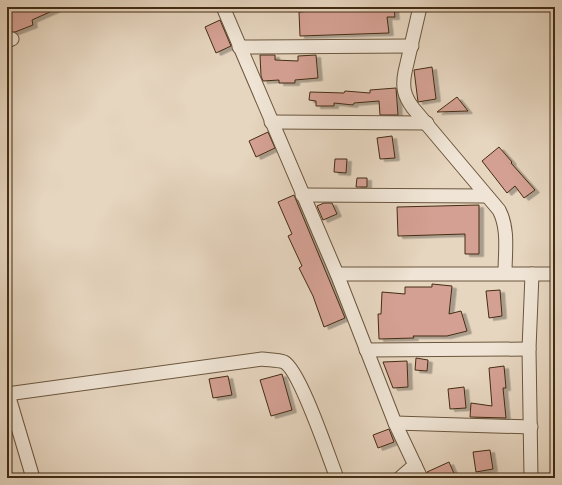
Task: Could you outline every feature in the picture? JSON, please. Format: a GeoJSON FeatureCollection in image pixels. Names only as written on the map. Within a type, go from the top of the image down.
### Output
{"type":"FeatureCollection","features":[{"type":"Feature","properties":{"kind":"street"},"geometry":{"type":"LineString","coordinates":[[223,7],[336,274],[395,424],[421,478]]}},
{"type":"Feature","properties":{"kind":"street"},"geometry":{"type":"LineString","coordinates":[[420,7],[403,83],[404,92],[413,108],[487,196],[504,219],[504,273]]}},
{"type":"Feature","properties":{"kind":"street"},"geometry":{"type":"LineString","coordinates":[[239,47],[412,46]]}},
{"type":"Feature","properties":{"kind":"street"},"geometry":{"type":"LineString","coordinates":[[271,122],[427,123]]}},
{"type":"Feature","properties":{"kind":"street"},"geometry":{"type":"LineString","coordinates":[[302,195],[487,196]]}},
{"type":"Feature","properties":{"kind":"street"},"geometry":{"type":"LineString","coordinates":[[336,274],[555,274]]}},
{"type":"Feature","properties":{"kind":"street"},"geometry":{"type":"LineString","coordinates":[[531,478],[529,349],[532,274]]}},
{"type":"Feature","properties":{"kind":"street"},"geometry":{"type":"LineString","coordinates":[[366,350],[529,349]]}},
{"type":"Feature","properties":{"kind":"street"},"geometry":{"type":"LineString","coordinates":[[33,478],[8,394],[262,359],[284,362],[292,370],[302,388],[337,478]]}},
{"type":"Feature","properties":{"kind":"street"},"geometry":{"type":"LineString","coordinates":[[395,424],[531,427]]}},
{"type":"Feature","properties":{"kind":"street"},"geometry":{"type":"LineString","coordinates":[[400,478],[415,465]]}},
{"type":"Feature","properties":{"kind":"building"},"geometry":{"type":"Polygon","coordinates":[[[20,7],[61,7],[32,20],[33,25],[15,32],[9,32],[7,12],[20,7]]]}},
{"type":"Feature","properties":{"kind":"building"},"geometry":{"type":"Polygon","coordinates":[[[321,7],[394,7],[395,17],[387,17],[389,33],[300,36],[299,12],[321,10],[321,7]]]}},
{"type":"Feature","properties":{"kind":"building"},"geometry":{"type":"Polygon","coordinates":[[[220,20],[231,46],[216,53],[205,27],[220,20]]]}},
{"type":"Feature","properties":{"kind":"building"},"geometry":{"type":"Polygon","coordinates":[[[260,55],[275,55],[275,60],[298,61],[298,56],[316,55],[318,78],[295,80],[295,83],[279,83],[279,80],[263,81],[261,76],[260,55]]]}},
{"type":"Feature","properties":{"kind":"building"},"geometry":{"type":"Polygon","coordinates":[[[432,67],[436,99],[418,102],[414,70],[432,67]]]}},
{"type":"Feature","properties":{"kind":"building"},"geometry":{"type":"Polygon","coordinates":[[[396,88],[398,115],[380,115],[379,101],[354,103],[353,105],[334,103],[334,106],[316,106],[316,101],[309,100],[310,92],[344,93],[345,91],[370,93],[370,90],[396,88]]]}},
{"type":"Feature","properties":{"kind":"building"},"geometry":{"type":"Polygon","coordinates":[[[457,97],[468,111],[437,112],[457,97]]]}},
{"type":"Feature","properties":{"kind":"building"},"geometry":{"type":"Polygon","coordinates":[[[268,132],[275,148],[256,157],[249,141],[268,132]]]}},
{"type":"Feature","properties":{"kind":"building"},"geometry":{"type":"Polygon","coordinates":[[[392,136],[395,158],[380,159],[377,138],[392,136]]]}},
{"type":"Feature","properties":{"kind":"building"},"geometry":{"type":"Polygon","coordinates":[[[499,147],[535,190],[524,198],[515,186],[507,193],[482,161],[499,147]]]}},
{"type":"Feature","properties":{"kind":"building"},"geometry":{"type":"Polygon","coordinates":[[[335,159],[347,159],[346,173],[334,172],[335,159]]]}},
{"type":"Feature","properties":{"kind":"building"},"geometry":{"type":"Polygon","coordinates":[[[357,178],[367,178],[367,187],[356,187],[357,178]]]}},
{"type":"Feature","properties":{"kind":"building"},"geometry":{"type":"Polygon","coordinates":[[[294,195],[345,318],[324,327],[313,296],[299,268],[302,266],[288,236],[292,234],[278,202],[294,195]]]}},
{"type":"Feature","properties":{"kind":"building"},"geometry":{"type":"Polygon","coordinates":[[[324,203],[332,203],[337,214],[323,220],[317,206],[324,203]]]}},
{"type":"Feature","properties":{"kind":"building"},"geometry":{"type":"Polygon","coordinates":[[[479,205],[479,254],[465,254],[465,234],[398,236],[397,207],[479,205]]]}},
{"type":"Feature","properties":{"kind":"building"},"geometry":{"type":"Polygon","coordinates":[[[432,284],[452,286],[449,314],[461,311],[467,331],[447,336],[413,336],[414,338],[379,339],[378,314],[381,314],[382,292],[405,294],[405,287],[432,287],[432,284]]]}},
{"type":"Feature","properties":{"kind":"building"},"geometry":{"type":"Polygon","coordinates":[[[500,290],[502,316],[489,318],[486,291],[500,290]]]}},
{"type":"Feature","properties":{"kind":"building"},"geometry":{"type":"Polygon","coordinates":[[[416,358],[428,360],[427,371],[415,370],[416,358]]]}},
{"type":"Feature","properties":{"kind":"building"},"geometry":{"type":"Polygon","coordinates":[[[407,361],[408,387],[393,388],[383,362],[407,361]]]}},
{"type":"Feature","properties":{"kind":"building"},"geometry":{"type":"Polygon","coordinates":[[[504,366],[506,388],[503,388],[506,418],[470,417],[471,403],[492,406],[489,368],[504,366]]]}},
{"type":"Feature","properties":{"kind":"building"},"geometry":{"type":"Polygon","coordinates":[[[282,374],[292,410],[271,416],[260,380],[282,374]]]}},
{"type":"Feature","properties":{"kind":"building"},"geometry":{"type":"Polygon","coordinates":[[[228,376],[232,395],[213,398],[209,379],[228,376]]]}},
{"type":"Feature","properties":{"kind":"building"},"geometry":{"type":"Polygon","coordinates":[[[464,387],[466,408],[450,409],[448,389],[464,387]]]}},
{"type":"Feature","properties":{"kind":"building"},"geometry":{"type":"Polygon","coordinates":[[[389,429],[394,442],[378,448],[373,435],[389,429]]]}},
{"type":"Feature","properties":{"kind":"building"},"geometry":{"type":"Polygon","coordinates":[[[490,450],[493,469],[476,472],[473,452],[490,450]]]}},
{"type":"Feature","properties":{"kind":"building"},"geometry":{"type":"Polygon","coordinates":[[[449,462],[456,478],[429,478],[427,472],[449,462]]]}}]}
